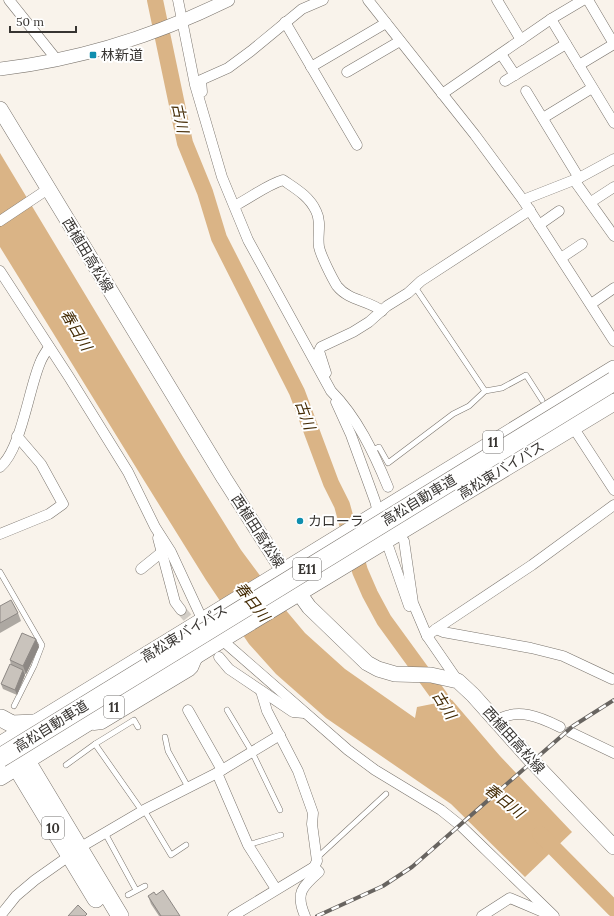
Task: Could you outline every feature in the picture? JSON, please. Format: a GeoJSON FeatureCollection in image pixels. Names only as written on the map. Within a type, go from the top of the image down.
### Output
{"type":"FeatureCollection","features":[{"type":"Feature","properties":{"kind":"highway","name":"高松自動車道"},"geometry":{"type":"LineString","coordinates":[[3,745],[614,381]]}},
{"type":"Feature","properties":{"kind":"highway","name":"高松自動車道"},"geometry":{"type":"LineString","coordinates":[[14,765],[191,648],[614,392]]}},
{"type":"Feature","properties":{"kind":"main road","name":"西植田高松線"},"geometry":{"type":"LineString","coordinates":[[0,109],[46,191],[224,478],[280,575],[294,596],[309,607],[367,663],[378,669],[395,674],[452,679],[474,695],[532,761],[614,847]]}},
{"type":"Feature","properties":{"kind":"main road","name":"高松東バイパス"},"geometry":{"type":"LineString","coordinates":[[3,745],[36,723],[280,575],[375,514],[614,369]]}},
{"type":"Feature","properties":{"kind":"main road","name":"高松東バイパス"},"geometry":{"type":"LineString","coordinates":[[0,777],[14,765],[89,722],[383,541],[614,402]]}},
{"type":"Feature","properties":{"kind":"main road","name":"10"},"geometry":{"type":"LineString","coordinates":[[0,717],[3,745],[14,765],[120,916]]}},
{"type":"Feature","properties":{"kind":"main road"},"geometry":{"type":"LineString","coordinates":[[0,717],[12,724],[36,723]]}},
{"type":"Feature","properties":{"kind":"main road","name":"10"},"geometry":{"type":"LineString","coordinates":[[75,853],[106,916]]}},
{"type":"Feature","properties":{"kind":"street"},"geometry":{"type":"LineString","coordinates":[[9,0],[57,60]]}},
{"type":"Feature","properties":{"kind":"street"},"geometry":{"type":"LineString","coordinates":[[178,0],[195,85],[222,177],[245,233],[331,391],[351,435],[375,514]]}},
{"type":"Feature","properties":{"kind":"street"},"geometry":{"type":"LineString","coordinates":[[0,69],[57,60],[91,52],[181,21],[228,0]]}},
{"type":"Feature","properties":{"kind":"street"},"geometry":{"type":"LineString","coordinates":[[201,80],[228,68],[252,51],[302,9],[323,0]]}},
{"type":"Feature","properties":{"kind":"street"},"geometry":{"type":"LineString","coordinates":[[368,0],[475,135],[523,200],[591,304],[610,326],[614,341]]}},
{"type":"Feature","properties":{"kind":"street"},"geometry":{"type":"LineString","coordinates":[[497,0],[521,40]]}},
{"type":"Feature","properties":{"kind":"street"},"geometry":{"type":"LineString","coordinates":[[442,94],[551,19],[583,0]]}},
{"type":"Feature","properties":{"kind":"street"},"geometry":{"type":"LineString","coordinates":[[579,65],[614,44],[588,0]]}},
{"type":"Feature","properties":{"kind":"street"},"geometry":{"type":"LineString","coordinates":[[551,19],[614,122]]}},
{"type":"Feature","properties":{"kind":"street"},"geometry":{"type":"LineString","coordinates":[[285,22],[357,146]]}},
{"type":"Feature","properties":{"kind":"street"},"geometry":{"type":"LineString","coordinates":[[311,67],[386,23]]}},
{"type":"Feature","properties":{"kind":"street"},"geometry":{"type":"LineString","coordinates":[[347,72],[400,41]]}},
{"type":"Feature","properties":{"kind":"street"},"geometry":{"type":"LineString","coordinates":[[505,81],[566,44]]}},
{"type":"Feature","properties":{"kind":"street"},"geometry":{"type":"LineString","coordinates":[[501,54],[515,75]]}},
{"type":"Feature","properties":{"kind":"street"},"geometry":{"type":"LineString","coordinates":[[190,56],[194,61],[201,80],[203,96],[201,106]]}},
{"type":"Feature","properties":{"kind":"street"},"geometry":{"type":"LineString","coordinates":[[543,118],[592,88]]}},
{"type":"Feature","properties":{"kind":"street"},"geometry":{"type":"LineString","coordinates":[[526,91],[577,179],[614,236]]}},
{"type":"Feature","properties":{"kind":"street"},"geometry":{"type":"LineString","coordinates":[[523,200],[577,179],[614,159]]}},
{"type":"Feature","properties":{"kind":"street"},"geometry":{"type":"LineString","coordinates":[[217,160],[238,204],[245,233]]}},
{"type":"Feature","properties":{"kind":"street"},"geometry":{"type":"LineString","coordinates":[[238,204],[263,190],[270,184],[283,180],[300,191],[310,201],[316,212],[319,223],[319,248],[337,286],[348,296],[375,306],[382,311]]}},
{"type":"Feature","properties":{"kind":"street"},"geometry":{"type":"LineString","coordinates":[[591,202],[614,188]]}},
{"type":"Feature","properties":{"kind":"street"},"geometry":{"type":"LineString","coordinates":[[0,221],[46,191]]}},
{"type":"Feature","properties":{"kind":"street"},"geometry":{"type":"LineString","coordinates":[[325,382],[328,379],[319,351],[321,346],[353,332],[421,281],[530,210]]}},
{"type":"Feature","properties":{"kind":"street"},"geometry":{"type":"LineString","coordinates":[[539,225],[559,211]]}},
{"type":"Feature","properties":{"kind":"street"},"geometry":{"type":"LineString","coordinates":[[561,258],[582,244]]}},
{"type":"Feature","properties":{"kind":"street"},"geometry":{"type":"LineString","coordinates":[[0,271],[128,472],[155,526],[208,618]]}},
{"type":"Feature","properties":{"kind":"street"},"geometry":{"type":"LineString","coordinates":[[591,304],[614,288]]}},
{"type":"Feature","properties":{"kind":"street"},"geometry":{"type":"LineString","coordinates":[[0,467],[5,463],[17,436],[39,364],[49,347]]}},
{"type":"Feature","properties":{"kind":"street"},"geometry":{"type":"LineString","coordinates":[[331,391],[343,403],[372,450],[388,486]]}},
{"type":"Feature","properties":{"kind":"street"},"geometry":{"type":"LineString","coordinates":[[574,427],[614,490]]}},
{"type":"Feature","properties":{"kind":"street"},"geometry":{"type":"LineString","coordinates":[[0,534],[49,514],[63,504],[42,464],[17,436]]}},
{"type":"Feature","properties":{"kind":"street"},"geometry":{"type":"LineString","coordinates":[[427,636],[532,565],[614,505]]}},
{"type":"Feature","properties":{"kind":"street"},"geometry":{"type":"LineString","coordinates":[[155,526],[175,602],[181,610]]}},
{"type":"Feature","properties":{"kind":"street"},"geometry":{"type":"LineString","coordinates":[[383,541],[408,603],[452,679]]}},
{"type":"Feature","properties":{"kind":"street"},"geometry":{"type":"LineString","coordinates":[[404,541],[413,603],[421,625]]}},
{"type":"Feature","properties":{"kind":"street"},"geometry":{"type":"LineString","coordinates":[[141,569],[162,552]]}},
{"type":"Feature","properties":{"kind":"street"},"geometry":{"type":"LineString","coordinates":[[436,629],[463,637],[531,648],[563,656],[612,678]]}},
{"type":"Feature","properties":{"kind":"street"},"geometry":{"type":"LineString","coordinates":[[224,638],[304,713],[375,770],[441,810],[461,826],[552,914]]}},
{"type":"Feature","properties":{"kind":"street"},"geometry":{"type":"LineString","coordinates":[[219,657],[229,669],[261,691],[293,712],[304,713]]}},
{"type":"Feature","properties":{"kind":"street"},"geometry":{"type":"LineString","coordinates":[[261,691],[267,711],[302,782],[312,813],[315,864],[319,872],[304,885],[299,897],[299,902],[305,916]]}},
{"type":"Feature","properties":{"kind":"street"},"geometry":{"type":"LineString","coordinates":[[188,710],[219,772],[248,845],[276,889]]}},
{"type":"Feature","properties":{"kind":"street"},"geometry":{"type":"LineString","coordinates":[[496,720],[502,717],[525,714],[541,718],[560,727]]}},
{"type":"Feature","properties":{"kind":"street"},"geometry":{"type":"LineString","coordinates":[[570,732],[614,753]]}},
{"type":"Feature","properties":{"kind":"street"},"geometry":{"type":"LineString","coordinates":[[0,916],[16,896],[36,880],[105,833],[143,811],[219,772],[280,735]]}},
{"type":"Feature","properties":{"kind":"street"},"geometry":{"type":"LineString","coordinates":[[233,916],[315,864]]}},
{"type":"Feature","properties":{"kind":"street"},"geometry":{"type":"LineString","coordinates":[[482,916],[510,898],[543,912],[552,914]]}},
{"type":"Feature","properties":{"kind":"lane"},"geometry":{"type":"LineString","coordinates":[[415,287],[484,391]]}},
{"type":"Feature","properties":{"kind":"lane"},"geometry":{"type":"LineString","coordinates":[[372,450],[379,447],[388,463],[453,414],[469,406],[484,391],[502,388],[526,375],[542,400]]}},
{"type":"Feature","properties":{"kind":"lane"},"geometry":{"type":"LineString","coordinates":[[0,572],[42,645],[34,666],[14,706]]}},
{"type":"Feature","properties":{"kind":"lane"},"geometry":{"type":"LineString","coordinates":[[227,710],[252,752],[280,810]]}},
{"type":"Feature","properties":{"kind":"lane"},"geometry":{"type":"LineString","coordinates":[[66,764],[134,720],[138,727]]}},
{"type":"Feature","properties":{"kind":"lane"},"geometry":{"type":"LineString","coordinates":[[165,738],[168,751],[188,787]]}},
{"type":"Feature","properties":{"kind":"lane"},"geometry":{"type":"LineString","coordinates":[[95,744],[143,811],[171,855],[186,845]]}},
{"type":"Feature","properties":{"kind":"lane"},"geometry":{"type":"LineString","coordinates":[[315,864],[320,855],[386,794]]}},
{"type":"Feature","properties":{"kind":"lane"},"geometry":{"type":"LineString","coordinates":[[105,833],[136,890]]}},
{"type":"Feature","properties":{"kind":"lane"},"geometry":{"type":"LineString","coordinates":[[248,845],[281,835]]}},
{"type":"Feature","properties":{"kind":"lane"},"geometry":{"type":"LineString","coordinates":[[128,894],[145,886]]}},
{"type":"Feature","properties":{"kind":"water"},"geometry":{"type":"Polygon","coordinates":[[[0,153],[183,457],[241,550],[284,608],[305,633],[345,669],[415,718],[417,707],[452,700],[500,756],[572,832],[525,877],[451,804],[326,718],[276,674],[249,644],[206,580],[0,247],[0,153]]]}},
{"type":"Feature","properties":{"kind":"building"},"geometry":{"type":"Polygon","coordinates":[[[11,600],[18,613],[0,623],[0,606],[11,600]]]}},
{"type":"Feature","properties":{"kind":"building"},"geometry":{"type":"Polygon","coordinates":[[[22,633],[36,639],[23,666],[10,660],[22,633]]]}},
{"type":"Feature","properties":{"kind":"building"},"geometry":{"type":"Polygon","coordinates":[[[10,664],[23,670],[15,690],[1,684],[10,664]]]}},
{"type":"Feature","properties":{"kind":"building"},"geometry":{"type":"Polygon","coordinates":[[[163,890],[180,916],[161,916],[148,896],[154,892],[156,895],[163,890]]]}},
{"type":"Feature","properties":{"kind":"building"},"geometry":{"type":"Polygon","coordinates":[[[78,905],[87,914],[85,916],[68,916],[78,905]]]}},
{"type":"Feature","properties":{"kind":"waterway","name":"古川"},"geometry":{"type":"LineString","coordinates":[[155,0],[185,143],[205,192],[219,238],[297,392],[331,483],[342,505],[360,571],[370,594],[384,620],[440,697],[454,720]]}},
{"type":"Feature","properties":{"kind":"waterway","name":"春日川"},"geometry":{"type":"LineString","coordinates":[[540,834],[614,909]]}},
{"type":"Feature","properties":{"kind":"tunnel"},"geometry":{"type":"LineString","coordinates":[[181,610],[198,630]]}},
{"type":"Feature","properties":{"kind":"railway"},"geometry":{"type":"LineString","coordinates":[[317,916],[383,886],[412,867],[573,726],[614,700]]}},
{"type":"Feature","properties":{"kind":"place","name":"林新道"},"geometry":{"type":"Point","coordinates":[93,55]}},
{"type":"Feature","properties":{"kind":"place","name":"カローラ"},"geometry":{"type":"Point","coordinates":[300,521]}}]}
